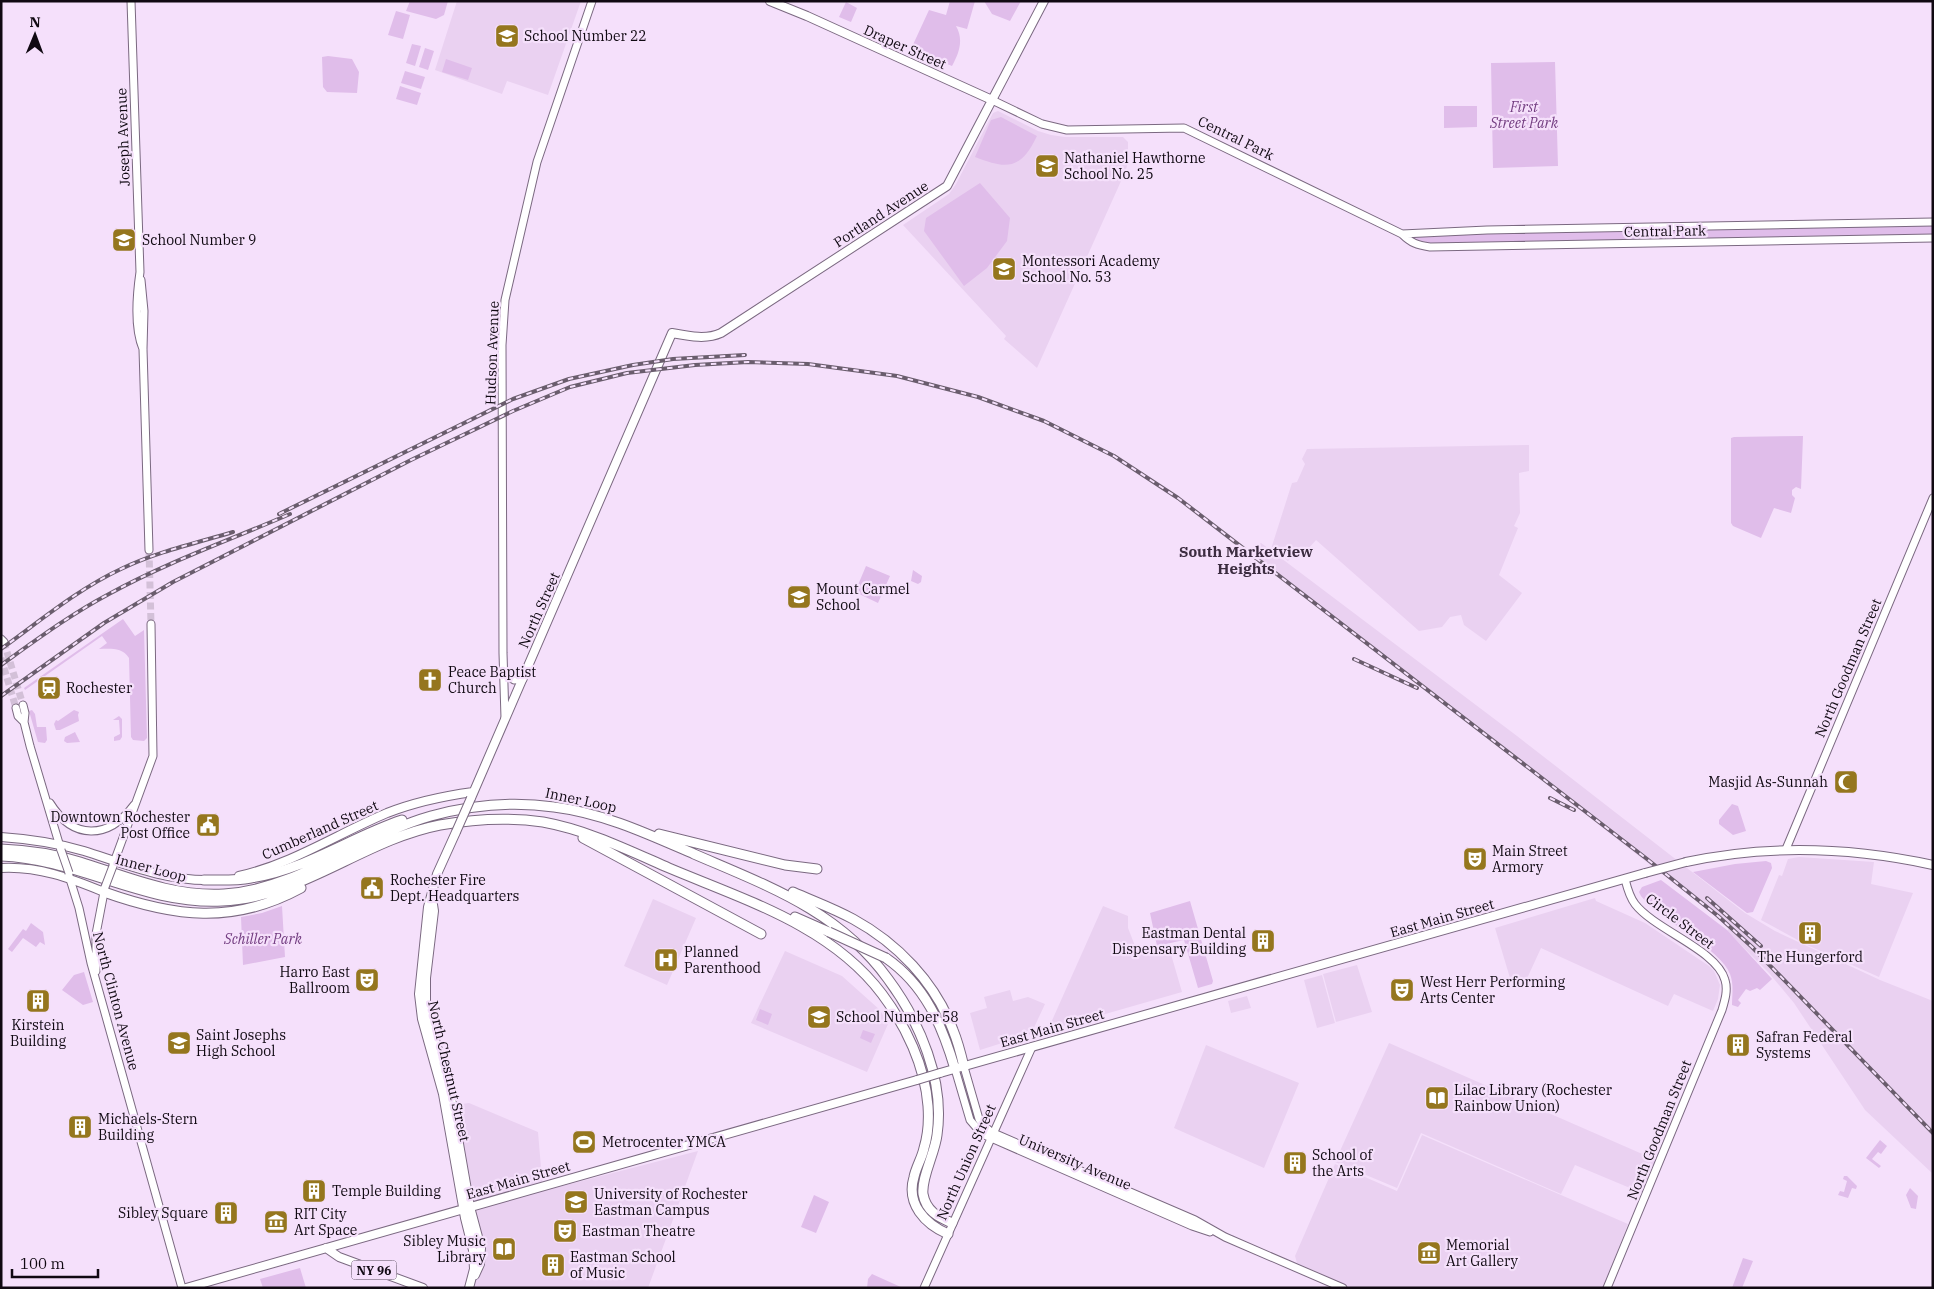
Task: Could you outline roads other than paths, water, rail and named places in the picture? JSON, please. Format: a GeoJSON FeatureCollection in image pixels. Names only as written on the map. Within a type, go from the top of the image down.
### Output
{"type":"FeatureCollection","features":[{"type":"Feature","properties":{"kind":"highway","name":"Inner Loop"},"geometry":{"type":"LineString","coordinates":[[1,849],[35,852],[67,858],[168,890],[200,894],[231,893],[282,882],[407,824],[438,814],[469,808],[512,804],[549,806],[580,811],[616,822],[704,858],[791,897],[819,913],[845,932],[860,946],[906,1006],[924,1044],[931,1065],[939,1116],[934,1152],[924,1179],[924,1195],[931,1211],[952,1223]]}},
{"type":"Feature","properties":{"kind":"highway"},"geometry":{"type":"LineString","coordinates":[[204,880],[238,880],[273,874],[303,863],[398,821],[429,813],[469,808]]}},
{"type":"Feature","properties":{"kind":"highway","name":"Inner Loop"},"geometry":{"type":"LineString","coordinates":[[1,856],[46,861],[168,897],[210,902],[247,899],[284,889],[404,835],[440,825],[492,819],[525,820],[557,825],[588,834],[790,920],[831,945],[866,976],[892,1009],[915,1054],[928,1104],[926,1142],[912,1183],[914,1201],[924,1219],[948,1234]]}},
{"type":"Feature","properties":{"kind":"highway"},"geometry":{"type":"LineString","coordinates":[[525,820],[557,828],[587,840],[761,934]]}},
{"type":"Feature","properties":{"kind":"highway"},"geometry":{"type":"LineString","coordinates":[[616,822],[785,865],[817,869]]}},
{"type":"Feature","properties":{"kind":"highway"},"geometry":{"type":"LineString","coordinates":[[105,889],[144,906],[167,911],[201,914],[232,912],[264,904],[286,895],[370,849]]}},
{"type":"Feature","properties":{"kind":"highway"},"geometry":{"type":"LineString","coordinates":[[704,858],[780,886],[842,913],[868,928],[890,944],[913,965],[935,995],[954,1030],[960,1068]]}},
{"type":"Feature","properties":{"kind":"highway"},"geometry":{"type":"LineString","coordinates":[[722,890],[780,911],[886,958],[910,978],[929,1002],[960,1068]]}},
{"type":"Feature","properties":{"kind":"main road","name":"Joseph Avenue"},"geometry":{"type":"LineString","coordinates":[[131,1],[140,272],[144,311],[143,349],[149,550]]}},
{"type":"Feature","properties":{"kind":"main road","name":"Hudson Avenue"},"geometry":{"type":"LineString","coordinates":[[505,718],[502,345],[505,300],[537,162],[592,1]]}},
{"type":"Feature","properties":{"kind":"main road","name":"Draper Street"},"geometry":{"type":"LineString","coordinates":[[770,1],[992,100]]}},
{"type":"Feature","properties":{"kind":"main road","name":"Portland Avenue"},"geometry":{"type":"LineString","coordinates":[[672,333],[696,337],[714,336],[721,333],[910,212],[947,186],[1044,1]]}},
{"type":"Feature","properties":{"kind":"main road","name":"Central Park"},"geometry":{"type":"LineString","coordinates":[[992,100],[1042,124],[1067,130],[1184,128],[1402,234],[1413,244],[1430,247],[1933,238]]}},
{"type":"Feature","properties":{"kind":"main road","name":"Central Park"},"geometry":{"type":"LineString","coordinates":[[1402,234],[1487,230],[1933,222]]}},
{"type":"Feature","properties":{"kind":"main road","name":"North Street"},"geometry":{"type":"LineString","coordinates":[[432,898],[436,878],[672,333]]}},
{"type":"Feature","properties":{"kind":"main road","name":"North Goodman Street"},"geometry":{"type":"LineString","coordinates":[[1786,849],[1933,498]]}},
{"type":"Feature","properties":{"kind":"main road"},"geometry":{"type":"LineString","coordinates":[[99,993],[95,945],[105,889],[153,756],[151,624]]}},
{"type":"Feature","properties":{"kind":"main road"},"geometry":{"type":"LineString","coordinates":[[504,673],[514,680],[523,679]]}},
{"type":"Feature","properties":{"kind":"main road","name":"North Clinton Avenue"},"geometry":{"type":"LineString","coordinates":[[19,707],[25,713],[24,722],[79,908],[99,993],[184,1288]]}},
{"type":"Feature","properties":{"kind":"main road"},"geometry":{"type":"LineString","coordinates":[[44,794],[56,812],[67,823],[80,829],[91,831],[106,829],[119,822],[128,813],[139,796]]}},
{"type":"Feature","properties":{"kind":"main road","name":"Cumberland Street"},"geometry":{"type":"LineString","coordinates":[[1,836],[50,842],[61,848],[114,864],[163,876],[204,880],[236,877],[262,870],[294,858],[398,810],[428,800],[472,795]]}},
{"type":"Feature","properties":{"kind":"main road","name":"East Main Street"},"geometry":{"type":"LineString","coordinates":[[184,1288],[1686,862],[1730,854],[1786,849],[1872,854],[1933,865]]}},
{"type":"Feature","properties":{"kind":"main road"},"geometry":{"type":"LineString","coordinates":[[1,868],[35,869],[69,876],[105,889]]}},
{"type":"Feature","properties":{"kind":"main road","name":"Circle Street"},"geometry":{"type":"LineString","coordinates":[[1625,879],[1635,904],[1648,917],[1712,960],[1720,968],[1725,980]]}},
{"type":"Feature","properties":{"kind":"main road","name":"North Chestnut Street"},"geometry":{"type":"LineString","coordinates":[[432,898],[434,910],[426,978],[426,1003],[450,1092],[467,1208],[481,1255],[480,1267],[472,1279],[469,1288]]}},
{"type":"Feature","properties":{"kind":"main road","name":"North Goodman Street"},"geometry":{"type":"LineString","coordinates":[[1607,1288],[1722,1010],[1726,990],[1725,980]]}},
{"type":"Feature","properties":{"kind":"main road","name":"North Union Street"},"geometry":{"type":"LineString","coordinates":[[924,1288],[1032,1047]]}},
{"type":"Feature","properties":{"kind":"main road","name":"University Avenue"},"geometry":{"type":"LineString","coordinates":[[960,1068],[972,1123],[979,1132],[992,1136],[1192,1226],[1225,1237],[1343,1288]]}},
{"type":"Feature","properties":{"kind":"main road","name":"NY 96"},"geometry":{"type":"LineString","coordinates":[[326,1248],[339,1257],[424,1288]]}},
{"type":"Feature","properties":{"kind":"tunnel"},"geometry":{"type":"LineString","coordinates":[[149,550],[151,624]]}},
{"type":"Feature","properties":{"kind":"tunnel"},"geometry":{"type":"LineString","coordinates":[[4,642],[23,705]]}},
{"type":"Feature","properties":{"kind":"tunnel"},"geometry":{"type":"LineString","coordinates":[[1,658],[16,708]]}},
{"type":"Feature","properties":{"kind":"railway"},"geometry":{"type":"LineString","coordinates":[[279,514],[513,399],[569,379],[633,365],[673,359],[745,355]]}},
{"type":"Feature","properties":{"kind":"railway"},"geometry":{"type":"LineString","coordinates":[[1,696],[104,623],[173,582],[411,460],[513,411],[570,387],[627,373],[695,365],[748,362],[808,364],[897,376],[978,397],[1044,421],[1114,456],[1178,498],[1647,859],[1718,916],[1752,947],[1933,1133]]}},
{"type":"Feature","properties":{"kind":"railway"},"geometry":{"type":"LineString","coordinates":[[1,665],[67,619],[131,582],[176,561],[290,514]]}},
{"type":"Feature","properties":{"kind":"railway"},"geometry":{"type":"LineString","coordinates":[[1,649],[74,596],[105,577],[134,563],[162,553],[233,532]]}},
{"type":"Feature","properties":{"kind":"railway"},"geometry":{"type":"LineString","coordinates":[[1354,659],[1417,688]]}},
{"type":"Feature","properties":{"kind":"railway"},"geometry":{"type":"LineString","coordinates":[[1550,798],[1574,810]]}},
{"type":"Feature","properties":{"kind":"railway"},"geometry":{"type":"LineString","coordinates":[[1707,898],[1761,946]]}},
{"type":"Feature","properties":{"kind":"place","name":"School Number 22"},"geometry":{"type":"Point","coordinates":[507,36]}},
{"type":"Feature","properties":{"kind":"place","name":"Nathaniel Hawthorne School No. 25"},"geometry":{"type":"Point","coordinates":[1047,166]}},
{"type":"Feature","properties":{"kind":"place","name":"School Number 9"},"geometry":{"type":"Point","coordinates":[124,240]}},
{"type":"Feature","properties":{"kind":"place","name":"Montessori Academy School No. 53"},"geometry":{"type":"Point","coordinates":[1004,269]}},
{"type":"Feature","properties":{"kind":"place","name":"Mount Carmel School"},"geometry":{"type":"Point","coordinates":[799,597]}},
{"type":"Feature","properties":{"kind":"place","name":"Peace Baptist Church"},"geometry":{"type":"Point","coordinates":[430,680]}},
{"type":"Feature","properties":{"kind":"place","name":"Rochester"},"geometry":{"type":"Point","coordinates":[49,688]}},
{"type":"Feature","properties":{"kind":"place","name":"Masjid As-Sunnah"},"geometry":{"type":"Point","coordinates":[1846,782]}},
{"type":"Feature","properties":{"kind":"place","name":"Downtown Rochester Post Office"},"geometry":{"type":"Point","coordinates":[208,825]}},
{"type":"Feature","properties":{"kind":"place","name":"Main Street Armory"},"geometry":{"type":"Point","coordinates":[1475,859]}},
{"type":"Feature","properties":{"kind":"place","name":"Rochester Fire Dept. Headquarters"},"geometry":{"type":"Point","coordinates":[372,888]}},
{"type":"Feature","properties":{"kind":"place","name":"The Hungerford"},"geometry":{"type":"Point","coordinates":[1810,933]}},
{"type":"Feature","properties":{"kind":"place","name":"Eastman Dental Dispensary Building"},"geometry":{"type":"Point","coordinates":[1263,941]}},
{"type":"Feature","properties":{"kind":"place","name":"Planned Parenthood"},"geometry":{"type":"Point","coordinates":[666,960]}},
{"type":"Feature","properties":{"kind":"place","name":"Harro East Ballroom"},"geometry":{"type":"Point","coordinates":[367,980]}},
{"type":"Feature","properties":{"kind":"place","name":"West Herr Performing Arts Center"},"geometry":{"type":"Point","coordinates":[1402,990]}},
{"type":"Feature","properties":{"kind":"place","name":"Kirstein Building"},"geometry":{"type":"Point","coordinates":[38,1001]}},
{"type":"Feature","properties":{"kind":"place","name":"School Number 58"},"geometry":{"type":"Point","coordinates":[819,1017]}},
{"type":"Feature","properties":{"kind":"place","name":"Saint Josephs High School"},"geometry":{"type":"Point","coordinates":[179,1043]}},
{"type":"Feature","properties":{"kind":"place","name":"Safran Federal Systems"},"geometry":{"type":"Point","coordinates":[1738,1045]}},
{"type":"Feature","properties":{"kind":"place","name":"Lilac Library (Rochester Rainbow Union)"},"geometry":{"type":"Point","coordinates":[1437,1098]}},
{"type":"Feature","properties":{"kind":"place","name":"Michaels-Stern Building"},"geometry":{"type":"Point","coordinates":[80,1127]}},
{"type":"Feature","properties":{"kind":"place","name":"Metrocenter YMCA"},"geometry":{"type":"Point","coordinates":[584,1142]}},
{"type":"Feature","properties":{"kind":"place","name":"School of the Arts"},"geometry":{"type":"Point","coordinates":[1295,1163]}},
{"type":"Feature","properties":{"kind":"place","name":"Temple Building"},"geometry":{"type":"Point","coordinates":[314,1191]}},
{"type":"Feature","properties":{"kind":"place","name":"University of Rochester Eastman Campus"},"geometry":{"type":"Point","coordinates":[576,1202]}},
{"type":"Feature","properties":{"kind":"place","name":"Sibley Square"},"geometry":{"type":"Point","coordinates":[226,1213]}},
{"type":"Feature","properties":{"kind":"place","name":"RIT City Art Space"},"geometry":{"type":"Point","coordinates":[276,1222]}},
{"type":"Feature","properties":{"kind":"place","name":"Eastman Theatre"},"geometry":{"type":"Point","coordinates":[565,1231]}},
{"type":"Feature","properties":{"kind":"place","name":"Sibley Music Library"},"geometry":{"type":"Point","coordinates":[504,1249]}},
{"type":"Feature","properties":{"kind":"place","name":"Memorial Art Gallery"},"geometry":{"type":"Point","coordinates":[1429,1253]}},
{"type":"Feature","properties":{"kind":"place","name":"Eastman School of Music"},"geometry":{"type":"Point","coordinates":[553,1265]}},
{"type":"Feature","properties":{"kind":"district","name":"South Marketview Heights"},"geometry":{"type":"Point","coordinates":[1246,560]}},
{"type":"Feature","properties":{"kind":"park label","name":"First Street Park"},"geometry":{"type":"Point","coordinates":[1524,116]}},
{"type":"Feature","properties":{"kind":"park label","name":"Schiller Park"},"geometry":{"type":"Point","coordinates":[263,939]}}]}
